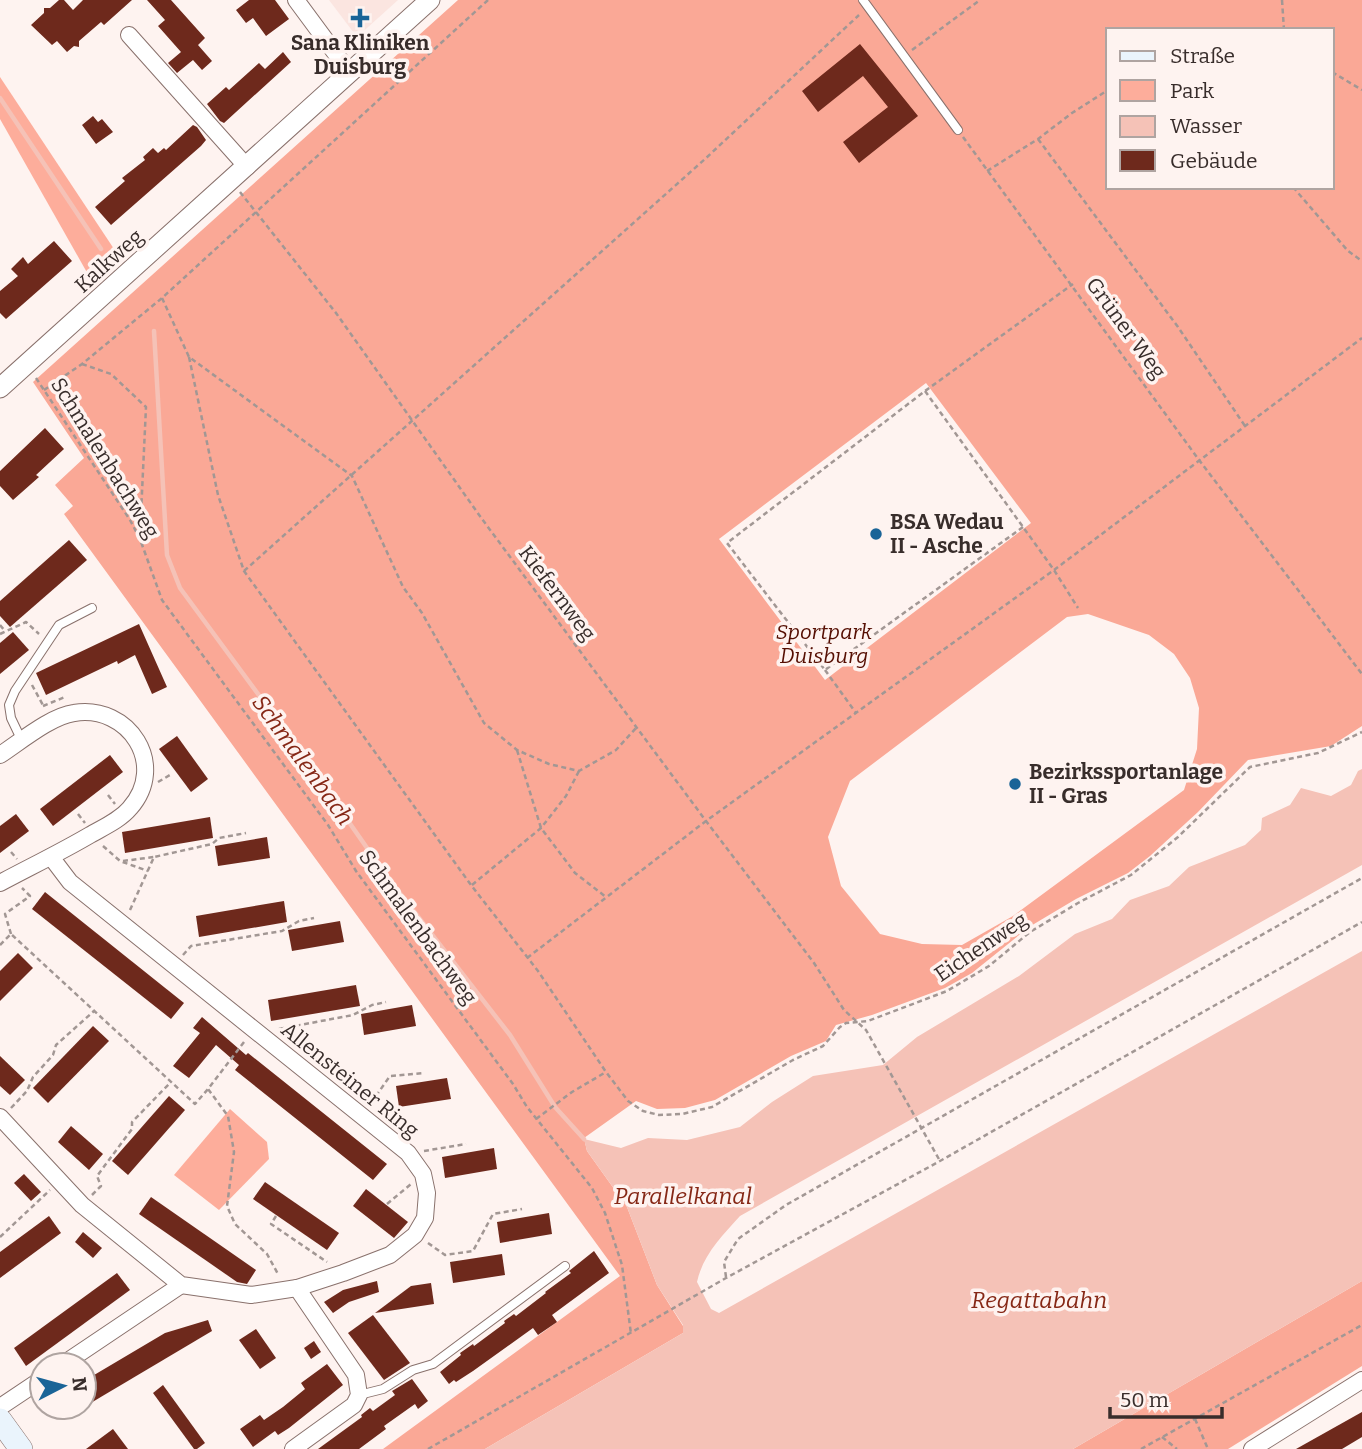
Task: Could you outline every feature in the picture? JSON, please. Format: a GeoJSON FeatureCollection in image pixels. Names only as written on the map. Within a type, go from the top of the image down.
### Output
{"type":"FeatureCollection","features":[{"type":"Feature","properties":{"kind":"main road"},"geometry":{"type":"LineString","coordinates":[[0,1420],[21,1449]]}},
{"type":"Feature","properties":{"kind":"street"},"geometry":{"type":"LineString","coordinates":[[296,0],[350,73]]}},
{"type":"Feature","properties":{"kind":"street","name":"Kalkweg"},"geometry":{"type":"LineString","coordinates":[[2,381],[27,366],[430,0]]}},
{"type":"Feature","properties":{"kind":"street"},"geometry":{"type":"LineString","coordinates":[[129,35],[247,167]]}},
{"type":"Feature","properties":{"kind":"street"},"geometry":{"type":"LineString","coordinates":[[0,755],[51,723],[74,713],[98,713],[112,718],[132,731],[143,754],[145,776],[138,798],[119,819],[6,880]]}},
{"type":"Feature","properties":{"kind":"street","name":"Allensteiner Ring"},"geometry":{"type":"LineString","coordinates":[[51,857],[70,882],[362,1115],[408,1153],[424,1174]]}},
{"type":"Feature","properties":{"kind":"street"},"geometry":{"type":"LineString","coordinates":[[1,1118],[82,1205],[181,1284],[251,1295],[297,1288],[390,1255],[415,1234],[425,1218],[427,1193],[424,1174]]}},
{"type":"Feature","properties":{"kind":"street"},"geometry":{"type":"LineString","coordinates":[[83,1351],[181,1284]]}},
{"type":"Feature","properties":{"kind":"street"},"geometry":{"type":"LineString","coordinates":[[293,1449],[354,1405],[359,1395],[356,1375],[297,1288]]}},
{"type":"Feature","properties":{"kind":"street"},"geometry":{"type":"LineString","coordinates":[[1255,1448],[1362,1380]]}},
{"type":"Feature","properties":{"kind":"street"},"geometry":{"type":"LineString","coordinates":[[0,1407],[28,1388]]}},
{"type":"Feature","properties":{"kind":"lane"},"geometry":{"type":"LineString","coordinates":[[865,3],[958,130]]}},
{"type":"Feature","properties":{"kind":"lane"},"geometry":{"type":"LineString","coordinates":[[22,741],[11,718],[9,705],[15,691],[59,625],[92,608]]}},
{"type":"Feature","properties":{"kind":"lane"},"geometry":{"type":"LineString","coordinates":[[359,1395],[383,1389],[413,1370],[433,1364],[565,1266]]}},
{"type":"Feature","properties":{"kind":"path"},"geometry":{"type":"LineString","coordinates":[[44,390],[82,364],[162,298],[488,0]]}},
{"type":"Feature","properties":{"kind":"path"},"geometry":{"type":"LineString","coordinates":[[904,56],[981,0]]}},
{"type":"Feature","properties":{"kind":"path"},"geometry":{"type":"LineString","coordinates":[[1282,0],[1284,28]]}},
{"type":"Feature","properties":{"kind":"path"},"geometry":{"type":"LineString","coordinates":[[244,571],[705,159],[865,3]]}},
{"type":"Feature","properties":{"kind":"path"},"geometry":{"type":"LineString","coordinates":[[1334,73],[1362,90]]}},
{"type":"Feature","properties":{"kind":"path"},"geometry":{"type":"LineString","coordinates":[[987,171],[1106,91]]}},
{"type":"Feature","properties":{"kind":"path","name":"Grüner Weg"},"geometry":{"type":"LineString","coordinates":[[958,130],[1199,460],[1362,674]]}},
{"type":"Feature","properties":{"kind":"path"},"geometry":{"type":"LineString","coordinates":[[1038,139],[1178,327],[1245,428]]}},
{"type":"Feature","properties":{"kind":"path","name":"Kiefernweg"},"geometry":{"type":"LineString","coordinates":[[232,181],[336,313],[636,728],[814,963],[844,1010],[866,1031],[940,1161]]}},
{"type":"Feature","properties":{"kind":"path"},"geometry":{"type":"LineString","coordinates":[[1295,189],[1348,251],[1362,261]]}},
{"type":"Feature","properties":{"kind":"path"},"geometry":{"type":"LineString","coordinates":[[856,713],[727,543],[925,391],[1073,284]]}},
{"type":"Feature","properties":{"kind":"path","name":"Eichenweg"},"geometry":{"type":"LineString","coordinates":[[162,298],[189,357],[218,495],[244,571],[471,886],[538,971],[606,1072],[628,1101],[643,1111],[669,1115],[712,1107],[793,1059],[823,1046],[846,1023],[868,1021],[947,991],[989,966],[1030,932],[1131,875],[1178,837],[1250,767],[1318,753],[1362,732]]}},
{"type":"Feature","properties":{"kind":"path"},"geometry":{"type":"LineString","coordinates":[[526,959],[706,821],[1054,570],[1362,338]]}},
{"type":"Feature","properties":{"kind":"path"},"geometry":{"type":"LineString","coordinates":[[189,357],[352,475],[403,587],[422,613],[484,723],[517,750],[550,764],[579,771]]}},
{"type":"Feature","properties":{"kind":"path"},"geometry":{"type":"LineString","coordinates":[[82,364],[111,374],[146,407],[140,539]]}},
{"type":"Feature","properties":{"kind":"path","name":"Schmalenbachweg"},"geometry":{"type":"LineString","coordinates":[[27,366],[140,539],[162,600],[328,825],[356,871],[536,1119],[592,1188],[605,1213],[622,1265],[631,1334]]}},
{"type":"Feature","properties":{"kind":"path"},"geometry":{"type":"LineString","coordinates":[[925,391],[1054,570],[1078,608]]}},
{"type":"Feature","properties":{"kind":"path"},"geometry":{"type":"LineString","coordinates":[[825,670],[1023,527]]}},
{"type":"Feature","properties":{"kind":"path"},"geometry":{"type":"LineString","coordinates":[[0,635],[26,622],[47,641]]}},
{"type":"Feature","properties":{"kind":"path"},"geometry":{"type":"LineString","coordinates":[[0,625],[5,631]]}},
{"type":"Feature","properties":{"kind":"path"},"geometry":{"type":"LineString","coordinates":[[26,675],[51,723]]}},
{"type":"Feature","properties":{"kind":"path"},"geometry":{"type":"LineString","coordinates":[[43,706],[65,697]]}},
{"type":"Feature","properties":{"kind":"path"},"geometry":{"type":"LineString","coordinates":[[471,886],[541,828],[566,796],[579,771],[616,750],[636,728]]}},
{"type":"Feature","properties":{"kind":"path"},"geometry":{"type":"LineString","coordinates":[[517,750],[541,828],[575,873],[606,897]]}},
{"type":"Feature","properties":{"kind":"path"},"geometry":{"type":"LineString","coordinates":[[120,861],[154,857],[212,844],[219,838],[246,834]]}},
{"type":"Feature","properties":{"kind":"path"},"geometry":{"type":"LineString","coordinates":[[90,835],[120,861],[148,871]]}},
{"type":"Feature","properties":{"kind":"path"},"geometry":{"type":"LineString","coordinates":[[124,924],[154,857]]}},
{"type":"Feature","properties":{"kind":"path"},"geometry":{"type":"LineString","coordinates":[[726,1278],[724,1262],[738,1240],[786,1205],[1362,878]]}},
{"type":"Feature","properties":{"kind":"path"},"geometry":{"type":"LineString","coordinates":[[6,880],[30,896],[5,914],[11,934],[195,1104],[259,1033],[353,1016],[372,1005],[386,1002]]}},
{"type":"Feature","properties":{"kind":"path"},"geometry":{"type":"LineString","coordinates":[[174,965],[191,946],[282,931],[299,921],[314,918]]}},
{"type":"Feature","properties":{"kind":"path"},"geometry":{"type":"LineString","coordinates":[[428,1449],[726,1278],[940,1161],[1362,922]]}},
{"type":"Feature","properties":{"kind":"path"},"geometry":{"type":"LineString","coordinates":[[0,945],[11,934]]}},
{"type":"Feature","properties":{"kind":"path"},"geometry":{"type":"LineString","coordinates":[[1,1118],[27,1091],[33,1077],[53,1055],[56,1045],[94,1011]]}},
{"type":"Feature","properties":{"kind":"path"},"geometry":{"type":"LineString","coordinates":[[536,1119],[572,1092],[606,1072]]}},
{"type":"Feature","properties":{"kind":"path"},"geometry":{"type":"LineString","coordinates":[[362,1115],[390,1076],[424,1073]]}},
{"type":"Feature","properties":{"kind":"path"},"geometry":{"type":"LineString","coordinates":[[82,1205],[101,1186],[97,1176],[132,1129],[132,1122],[172,1082]]}},
{"type":"Feature","properties":{"kind":"path"},"geometry":{"type":"LineString","coordinates":[[208,1089],[228,1116],[234,1152],[227,1206],[231,1216],[247,1237],[267,1255],[281,1279],[297,1288]]}},
{"type":"Feature","properties":{"kind":"path"},"geometry":{"type":"LineString","coordinates":[[408,1153],[466,1144]]}},
{"type":"Feature","properties":{"kind":"path"},"geometry":{"type":"LineString","coordinates":[[387,1205],[424,1174]]}},
{"type":"Feature","properties":{"kind":"path"},"geometry":{"type":"LineString","coordinates":[[0,1237],[60,1181]]}},
{"type":"Feature","properties":{"kind":"path"},"geometry":{"type":"LineString","coordinates":[[415,1234],[445,1255],[473,1251],[493,1214],[522,1209]]}},
{"type":"Feature","properties":{"kind":"path"},"geometry":{"type":"LineString","coordinates":[[276,1216],[271,1224],[343,1273]]}},
{"type":"Feature","properties":{"kind":"path"},"geometry":{"type":"LineString","coordinates":[[1141,1449],[1362,1325]]}},
{"type":"Feature","properties":{"kind":"path"},"geometry":{"type":"LineString","coordinates":[[1195,1419],[1208,1449]]}},
{"type":"Feature","properties":{"kind":"path"},"geometry":{"type":"LineString","coordinates":[[1161,1437],[1177,1449]]}},
{"type":"Feature","properties":{"kind":"shaded area","name":"Sana Kliniken Duisburg"},"geometry":{"type":"Polygon","coordinates":[[[329,0],[398,0],[357,37],[329,0]]]}},
{"type":"Feature","properties":{"kind":"shaded area","name":"Sportpark Duisburg"},"geometry":{"type":"Polygon","coordinates":[[[458,0],[1362,0],[1362,726],[1331,746],[1248,760],[1198,812],[1128,873],[1029,927],[972,973],[945,988],[872,1015],[836,1025],[826,1041],[791,1056],[715,1100],[685,1108],[657,1109],[636,1101],[584,1138],[587,1151],[627,1207],[657,1285],[683,1326],[683,1333],[485,1449],[383,1449],[620,1276],[64,514],[73,506],[55,485],[84,458],[33,382],[458,0]],[[926,383],[719,539],[825,680],[1031,523],[926,383]],[[1088,614],[1067,617],[850,781],[828,837],[841,886],[880,934],[922,944],[962,945],[1013,916],[1184,790],[1197,749],[1199,708],[1190,678],[1174,654],[1149,635],[1088,614]]]}},
{"type":"Feature","properties":{"kind":"shaded area"},"geometry":{"type":"Polygon","coordinates":[[[1362,1281],[1362,1366],[1228,1449],[1073,1449],[1362,1281]]]}},
{"type":"Feature","properties":{"kind":"green space"},"geometry":{"type":"Polygon","coordinates":[[[0,77],[116,252],[89,276],[0,119],[0,77]]]}},
{"type":"Feature","properties":{"kind":"green space"},"geometry":{"type":"Polygon","coordinates":[[[230,1109],[267,1142],[269,1159],[219,1210],[174,1175],[230,1109]]]}},
{"type":"Feature","properties":{"kind":"water","name":"Regattabahn"},"geometry":{"type":"Polygon","coordinates":[[[1362,769],[1362,865],[740,1216],[708,1255],[697,1282],[711,1309],[719,1313],[1362,951],[1362,1281],[1073,1449],[485,1449],[683,1333],[683,1325],[657,1285],[627,1207],[587,1151],[584,1139],[621,1148],[648,1138],[687,1140],[740,1127],[772,1102],[813,1076],[883,1065],[917,1037],[1019,976],[1075,934],[1112,919],[1130,900],[1169,886],[1189,867],[1245,845],[1261,830],[1262,818],[1290,805],[1301,788],[1331,796],[1351,785],[1358,771],[1362,769]]]}},
{"type":"Feature","properties":{"kind":"building"},"geometry":{"type":"Polygon","coordinates":[[[59,0],[64,0],[73,10],[83,0],[132,0],[104,25],[101,22],[79,41],[79,47],[74,46],[67,52],[57,41],[52,45],[31,25],[44,13],[44,8],[50,8],[59,0]]]}},
{"type":"Feature","properties":{"kind":"building"},"geometry":{"type":"Polygon","coordinates":[[[147,0],[171,0],[205,38],[198,45],[212,61],[202,70],[193,60],[177,73],[168,63],[181,52],[158,26],[165,20],[147,0]]]}},
{"type":"Feature","properties":{"kind":"building"},"geometry":{"type":"Polygon","coordinates":[[[249,0],[275,0],[289,19],[266,36],[253,18],[246,23],[236,10],[249,0]]]}},
{"type":"Feature","properties":{"kind":"building"},"geometry":{"type":"Polygon","coordinates":[[[860,44],[918,116],[859,163],[843,142],[888,107],[863,76],[818,112],[802,91],[860,44]]]}},
{"type":"Feature","properties":{"kind":"building"},"geometry":{"type":"Polygon","coordinates":[[[283,52],[291,62],[224,123],[220,121],[207,104],[226,87],[229,90],[259,63],[265,69],[283,52]]]}},
{"type":"Feature","properties":{"kind":"building"},"geometry":{"type":"Polygon","coordinates":[[[93,116],[98,122],[102,119],[113,132],[96,144],[82,125],[93,116]]]}},
{"type":"Feature","properties":{"kind":"building"},"geometry":{"type":"Polygon","coordinates":[[[193,125],[206,140],[111,225],[95,207],[125,181],[122,178],[145,160],[143,157],[153,148],[158,153],[164,148],[166,150],[193,125]]]}},
{"type":"Feature","properties":{"kind":"building"},"geometry":{"type":"Polygon","coordinates":[[[54,241],[72,261],[6,319],[0,313],[0,291],[18,276],[11,269],[23,257],[28,264],[54,241]]]}},
{"type":"Feature","properties":{"kind":"building"},"geometry":{"type":"Polygon","coordinates":[[[45,428],[64,449],[36,475],[39,477],[13,500],[0,486],[0,471],[45,428]]]}},
{"type":"Feature","properties":{"kind":"building"},"geometry":{"type":"Polygon","coordinates":[[[69,540],[87,560],[10,627],[0,616],[0,601],[69,540]]]}},
{"type":"Feature","properties":{"kind":"building"},"geometry":{"type":"Polygon","coordinates":[[[139,624],[167,687],[152,694],[135,655],[46,695],[36,673],[139,624]]]}},
{"type":"Feature","properties":{"kind":"building"},"geometry":{"type":"Polygon","coordinates":[[[13,632],[29,650],[0,674],[0,643],[13,632]]]}},
{"type":"Feature","properties":{"kind":"building"},"geometry":{"type":"Polygon","coordinates":[[[177,736],[208,779],[191,792],[159,749],[177,736]]]}},
{"type":"Feature","properties":{"kind":"building"},"geometry":{"type":"Polygon","coordinates":[[[110,755],[123,772],[53,826],[40,809],[110,755]]]}},
{"type":"Feature","properties":{"kind":"building"},"geometry":{"type":"Polygon","coordinates":[[[16,814],[29,831],[0,853],[0,826],[16,814]]]}},
{"type":"Feature","properties":{"kind":"building"},"geometry":{"type":"Polygon","coordinates":[[[210,817],[213,838],[125,853],[122,832],[210,817]]]}},
{"type":"Feature","properties":{"kind":"building"},"geometry":{"type":"Polygon","coordinates":[[[267,837],[270,858],[218,866],[215,846],[267,837]]]}},
{"type":"Feature","properties":{"kind":"building"},"geometry":{"type":"Polygon","coordinates":[[[45,892],[184,1003],[171,1019],[32,909],[45,892]]]}},
{"type":"Feature","properties":{"kind":"building"},"geometry":{"type":"Polygon","coordinates":[[[284,901],[287,922],[199,937],[196,916],[284,901]]]}},
{"type":"Feature","properties":{"kind":"building"},"geometry":{"type":"Polygon","coordinates":[[[340,921],[344,942],[292,951],[288,930],[340,921]]]}},
{"type":"Feature","properties":{"kind":"building"},"geometry":{"type":"Polygon","coordinates":[[[18,953],[33,968],[0,1001],[0,971],[18,953]]]}},
{"type":"Feature","properties":{"kind":"building"},"geometry":{"type":"Polygon","coordinates":[[[356,985],[360,1006],[271,1021],[268,1000],[356,985]]]}},
{"type":"Feature","properties":{"kind":"building"},"geometry":{"type":"Polygon","coordinates":[[[412,1005],[416,1026],[364,1035],[361,1014],[412,1005]]]}},
{"type":"Feature","properties":{"kind":"building"},"geometry":{"type":"Polygon","coordinates":[[[202,1017],[246,1055],[248,1053],[387,1164],[373,1180],[235,1070],[239,1065],[216,1045],[189,1078],[173,1066],[200,1033],[193,1028],[202,1017]]]}},
{"type":"Feature","properties":{"kind":"building"},"geometry":{"type":"Polygon","coordinates":[[[93,1026],[109,1041],[48,1103],[33,1088],[93,1026]]]}},
{"type":"Feature","properties":{"kind":"building"},"geometry":{"type":"Polygon","coordinates":[[[0,1056],[25,1080],[10,1095],[0,1086],[0,1056]]]}},
{"type":"Feature","properties":{"kind":"building"},"geometry":{"type":"Polygon","coordinates":[[[447,1078],[451,1099],[399,1107],[396,1086],[447,1078]]]}},
{"type":"Feature","properties":{"kind":"building"},"geometry":{"type":"Polygon","coordinates":[[[169,1096],[185,1110],[128,1175],[112,1161],[169,1096]]]}},
{"type":"Feature","properties":{"kind":"building"},"geometry":{"type":"Polygon","coordinates":[[[71,1126],[103,1154],[89,1170],[58,1142],[71,1126]]]}},
{"type":"Feature","properties":{"kind":"building"},"geometry":{"type":"Polygon","coordinates":[[[494,1148],[497,1169],[445,1178],[442,1157],[494,1148]]]}},
{"type":"Feature","properties":{"kind":"building"},"geometry":{"type":"Polygon","coordinates":[[[24,1174],[41,1192],[31,1201],[14,1183],[24,1174]]]}},
{"type":"Feature","properties":{"kind":"building"},"geometry":{"type":"Polygon","coordinates":[[[265,1182],[339,1233],[327,1250],[253,1199],[265,1182]]]}},
{"type":"Feature","properties":{"kind":"building"},"geometry":{"type":"Polygon","coordinates":[[[366,1189],[408,1222],[394,1238],[353,1206],[366,1189]]]}},
{"type":"Feature","properties":{"kind":"building"},"geometry":{"type":"Polygon","coordinates":[[[151,1197],[256,1270],[247,1284],[237,1282],[139,1214],[151,1197]]]}},
{"type":"Feature","properties":{"kind":"building"},"geometry":{"type":"Polygon","coordinates":[[[549,1213],[552,1234],[500,1243],[497,1222],[549,1213]]]}},
{"type":"Feature","properties":{"kind":"building"},"geometry":{"type":"Polygon","coordinates":[[[49,1216],[61,1233],[0,1278],[0,1252],[49,1216]]]}},
{"type":"Feature","properties":{"kind":"building"},"geometry":{"type":"Polygon","coordinates":[[[83,1232],[102,1248],[93,1258],[75,1242],[83,1232]]]}},
{"type":"Feature","properties":{"kind":"building"},"geometry":{"type":"Polygon","coordinates":[[[594,1251],[609,1273],[552,1315],[557,1322],[538,1335],[533,1328],[473,1371],[449,1384],[440,1372],[461,1355],[460,1353],[473,1344],[474,1346],[514,1314],[516,1316],[571,1273],[569,1271],[594,1251]]]}},
{"type":"Feature","properties":{"kind":"building"},"geometry":{"type":"Polygon","coordinates":[[[502,1254],[505,1275],[453,1283],[450,1262],[502,1254]]]}},
{"type":"Feature","properties":{"kind":"building"},"geometry":{"type":"Polygon","coordinates":[[[117,1273],[130,1290],[47,1351],[28,1351],[26,1366],[14,1348],[117,1273]]]}},
{"type":"Feature","properties":{"kind":"building"},"geometry":{"type":"Polygon","coordinates":[[[377,1281],[379,1292],[349,1302],[333,1313],[324,1302],[343,1290],[377,1281]]]}},
{"type":"Feature","properties":{"kind":"building"},"geometry":{"type":"Polygon","coordinates":[[[431,1283],[434,1304],[375,1313],[411,1286],[431,1283]]]}},
{"type":"Feature","properties":{"kind":"building"},"geometry":{"type":"Polygon","coordinates":[[[373,1315],[410,1363],[384,1380],[348,1333],[373,1315]]]}},
{"type":"Feature","properties":{"kind":"building"},"geometry":{"type":"Polygon","coordinates":[[[208,1320],[212,1331],[98,1399],[98,1373],[165,1333],[208,1320]]]}},
{"type":"Feature","properties":{"kind":"building"},"geometry":{"type":"Polygon","coordinates":[[[256,1329],[276,1358],[260,1369],[239,1340],[256,1329]]]}},
{"type":"Feature","properties":{"kind":"building"},"geometry":{"type":"Polygon","coordinates":[[[314,1341],[321,1352],[311,1359],[304,1348],[314,1341]]]}},
{"type":"Feature","properties":{"kind":"building"},"geometry":{"type":"Polygon","coordinates":[[[327,1364],[343,1385],[289,1428],[278,1435],[275,1431],[253,1447],[240,1429],[260,1415],[264,1420],[283,1407],[305,1389],[301,1383],[327,1364]]]}},
{"type":"Feature","properties":{"kind":"building"},"geometry":{"type":"Polygon","coordinates":[[[412,1379],[428,1401],[418,1409],[415,1404],[384,1426],[386,1429],[359,1449],[318,1449],[362,1417],[370,1408],[373,1411],[395,1395],[392,1391],[412,1379]]]}},
{"type":"Feature","properties":{"kind":"building"},"geometry":{"type":"Polygon","coordinates":[[[163,1385],[205,1443],[197,1449],[194,1449],[153,1393],[163,1385]]]}},
{"type":"Feature","properties":{"kind":"building"},"geometry":{"type":"Polygon","coordinates":[[[1362,1412],[1362,1437],[1342,1449],[1296,1449],[1362,1412]]]}},
{"type":"Feature","properties":{"kind":"building"},"geometry":{"type":"Polygon","coordinates":[[[113,1429],[128,1449],[86,1449],[113,1429]]]}},
{"type":"Feature","properties":{"kind":"waterway"},"geometry":{"type":"LineString","coordinates":[[0,98],[101,249]]}},
{"type":"Feature","properties":{"kind":"waterway","name":"Schmalenbach"},"geometry":{"type":"LineString","coordinates":[[154,331],[167,555],[180,588],[286,732],[388,878],[510,1035],[555,1107],[584,1139]]}},
{"type":"Feature","properties":{"kind":"place","name":"Sana Kliniken Duisburg"},"geometry":{"type":"Point","coordinates":[360,18]}},
{"type":"Feature","properties":{"kind":"place","name":"BSA Wedau II - Asche"},"geometry":{"type":"Point","coordinates":[876,534]}},
{"type":"Feature","properties":{"kind":"place","name":"Bezirkssportanlage II - Gras"},"geometry":{"type":"Point","coordinates":[1015,784]}},
{"type":"Feature","properties":{"kind":"water label","name":"Parallelkanal"},"geometry":{"type":"Point","coordinates":[683,1196]}}]}
